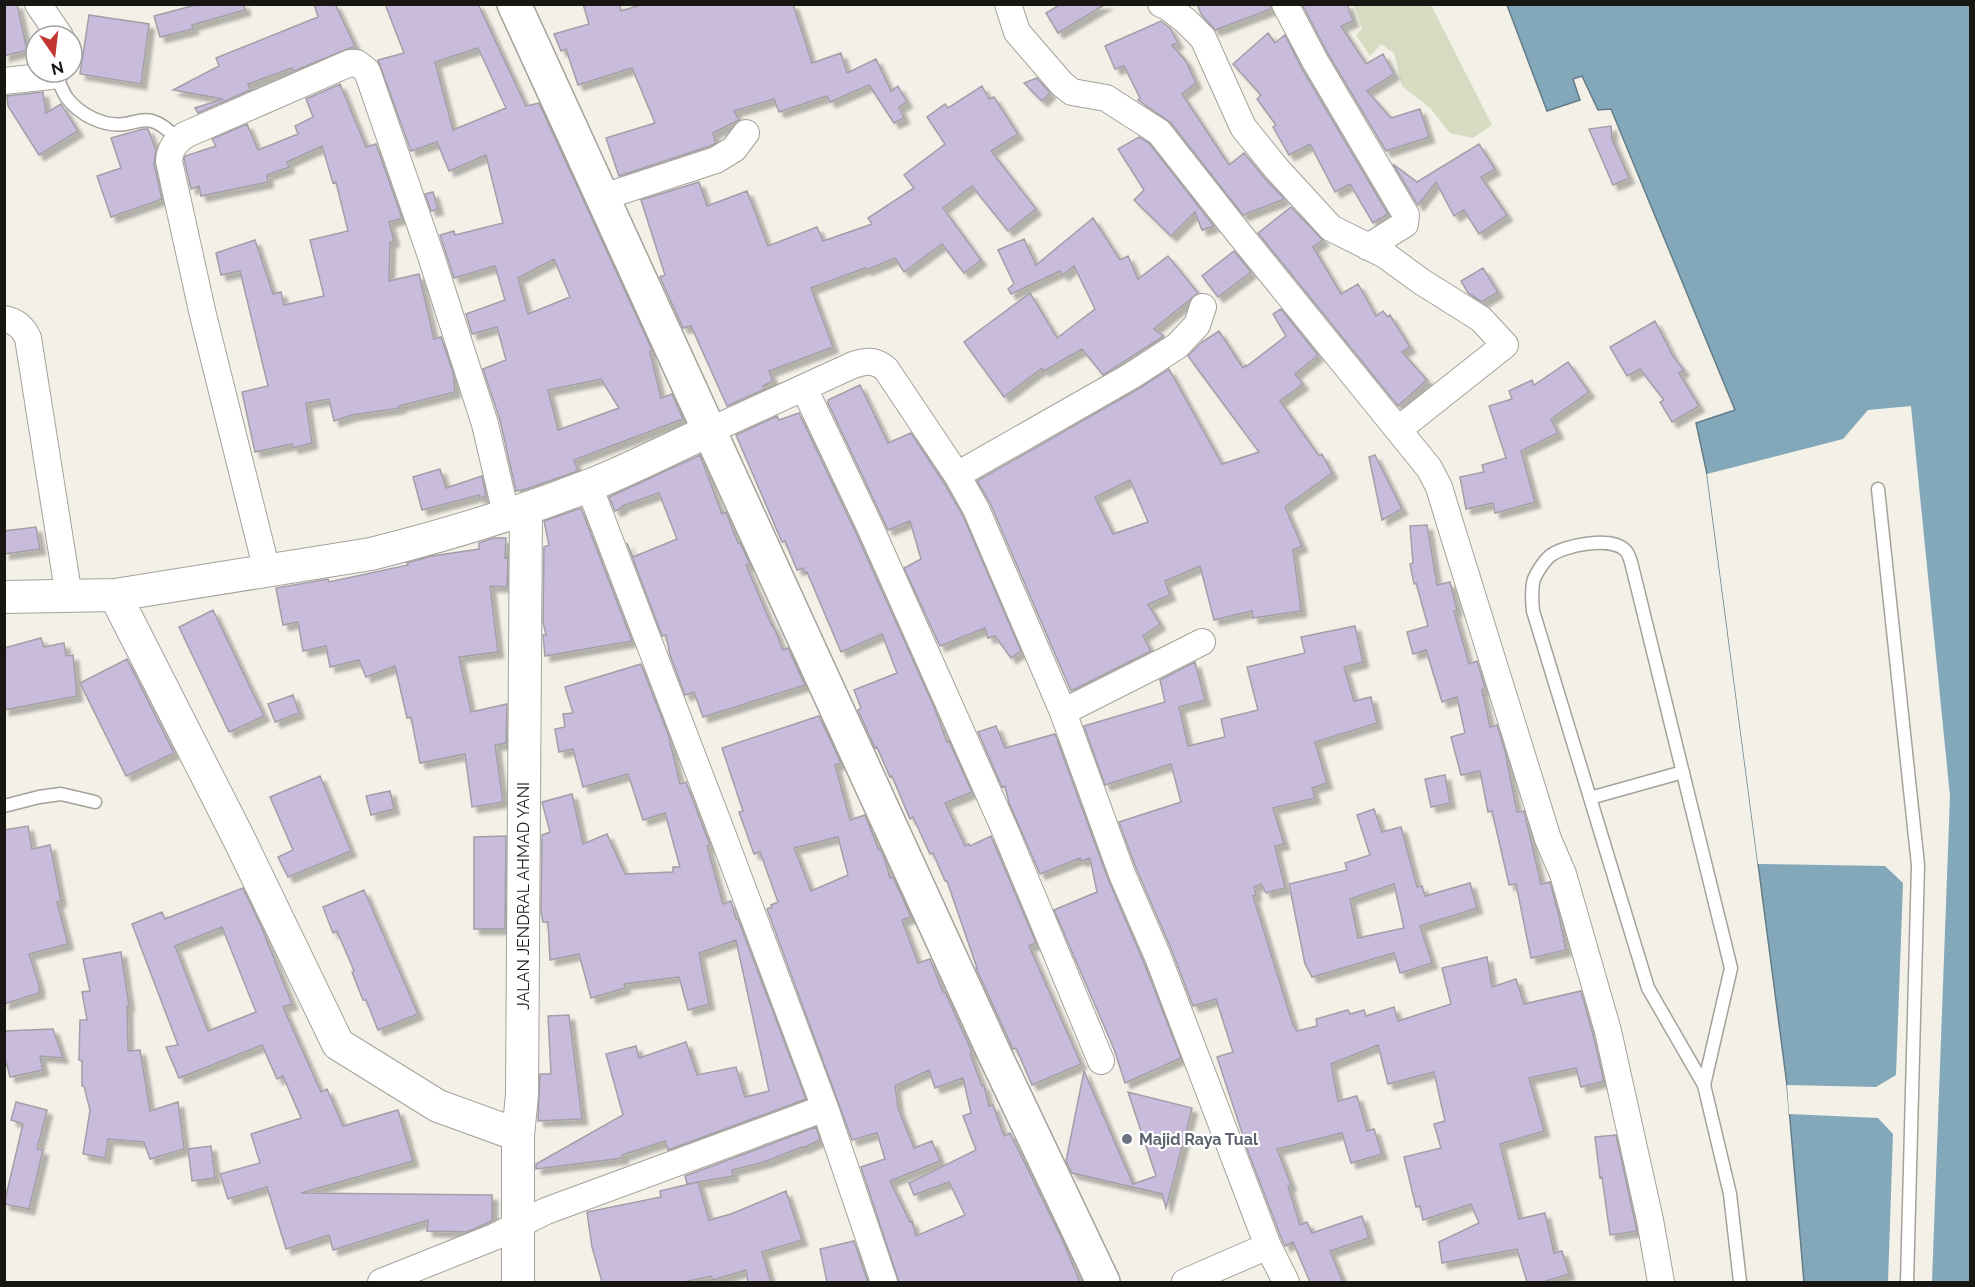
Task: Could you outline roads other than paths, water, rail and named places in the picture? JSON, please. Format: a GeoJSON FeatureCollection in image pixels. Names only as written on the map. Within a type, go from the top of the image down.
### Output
{"type":"FeatureCollection","features":[{"type":"Feature","properties":{"kind":"highway"},"geometry":{"type":"LineString","coordinates":[[514,4],[995,1055],[1103,1282]]}},
{"type":"Feature","properties":{"kind":"street"},"geometry":{"type":"LineString","coordinates":[[38,4],[52,24]]}},
{"type":"Feature","properties":{"kind":"street"},"geometry":{"type":"LineString","coordinates":[[1008,4],[1017,32],[1062,84],[1072,92],[1106,98],[1159,132],[1429,468],[1438,487],[1548,840],[1569,891],[1608,1031],[1650,1220],[1660,1282]]}},
{"type":"Feature","properties":{"kind":"street"},"geometry":{"type":"LineString","coordinates":[[1161,4],[1186,21],[1203,38],[1243,127],[1276,168],[1331,228],[1385,255],[1422,282],[1481,319],[1505,345],[1399,429]]}},
{"type":"Feature","properties":{"kind":"street"},"geometry":{"type":"LineString","coordinates":[[1285,4],[1315,61],[1406,215],[1405,224],[1368,247]]}},
{"type":"Feature","properties":{"kind":"street"},"geometry":{"type":"LineString","coordinates":[[267,571],[203,315],[169,161],[170,152],[178,140],[185,135],[350,63],[357,63],[367,71],[516,512]]}},
{"type":"Feature","properties":{"kind":"street"},"geometry":{"type":"LineString","coordinates":[[4,81],[24,79]]}},
{"type":"Feature","properties":{"kind":"street"},"geometry":{"type":"LineString","coordinates":[[603,197],[716,160],[734,150],[746,133]]}},
{"type":"Feature","properties":{"kind":"street"},"geometry":{"type":"LineString","coordinates":[[957,475],[1131,376],[1177,346],[1197,325],[1203,307]]}},
{"type":"Feature","properties":{"kind":"street"},"geometry":{"type":"LineString","coordinates":[[4,319],[24,329],[28,338],[69,597]]}},
{"type":"Feature","properties":{"kind":"street"},"geometry":{"type":"LineString","coordinates":[[4,597],[116,595],[380,552],[516,512],[589,486],[863,361],[871,360],[878,363],[886,369],[957,475],[976,509],[1064,712],[1122,874],[1158,957],[1268,1246],[1286,1282]]}},
{"type":"Feature","properties":{"kind":"street"},"geometry":{"type":"LineString","coordinates":[[804,388],[870,528],[1005,830],[1101,1061]]}},
{"type":"Feature","properties":{"kind":"street"},"geometry":{"type":"LineString","coordinates":[[589,486],[825,1108],[884,1282]]}},
{"type":"Feature","properties":{"kind":"street","name":"JALAN JENDRAL AHMAD YANI"},"geometry":{"type":"LineString","coordinates":[[516,512],[522,1083],[518,1135],[518,1282]]}},
{"type":"Feature","properties":{"kind":"street"},"geometry":{"type":"LineString","coordinates":[[116,595],[233,827],[338,1044],[438,1107],[518,1135]]}},
{"type":"Feature","properties":{"kind":"street"},"geometry":{"type":"LineString","coordinates":[[1064,712],[1202,642]]}},
{"type":"Feature","properties":{"kind":"street"},"geometry":{"type":"LineString","coordinates":[[381,1282],[494,1237],[546,1211],[825,1108]]}},
{"type":"Feature","properties":{"kind":"street"},"geometry":{"type":"LineString","coordinates":[[1185,1282],[1268,1246]]}},
{"type":"Feature","properties":{"kind":"lane"},"geometry":{"type":"LineString","coordinates":[[61,84],[67,98],[93,118],[111,125],[127,124],[138,120],[152,121],[164,127],[178,140]]}},
{"type":"Feature","properties":{"kind":"lane"},"geometry":{"type":"LineString","coordinates":[[1878,489],[1918,865],[1907,1282]]}},
{"type":"Feature","properties":{"kind":"lane"},"geometry":{"type":"LineString","coordinates":[[1704,1085],[1731,968],[1631,562],[1625,550],[1611,543],[1597,542],[1563,550],[1550,556],[1534,578],[1533,612],[1648,988],[1704,1085],[1730,1194],[1740,1282]]}},
{"type":"Feature","properties":{"kind":"lane"},"geometry":{"type":"LineString","coordinates":[[1590,798],[1683,772]]}},
{"type":"Feature","properties":{"kind":"lane"},"geometry":{"type":"LineString","coordinates":[[4,806],[61,794],[95,802]]}},
{"type":"Feature","properties":{"kind":"water"},"geometry":{"type":"Polygon","coordinates":[[[1507,5],[1970,5],[1970,1282],[1804,1282],[1787,1085],[1707,474],[1696,423],[1735,410],[1611,109],[1598,110],[1582,76],[1573,79],[1580,100],[1547,111],[1507,5]]]}},
{"type":"Feature","properties":{"kind":"place","name":"Majid Raya Tual"},"geometry":{"type":"Point","coordinates":[1127,1139]}}]}
